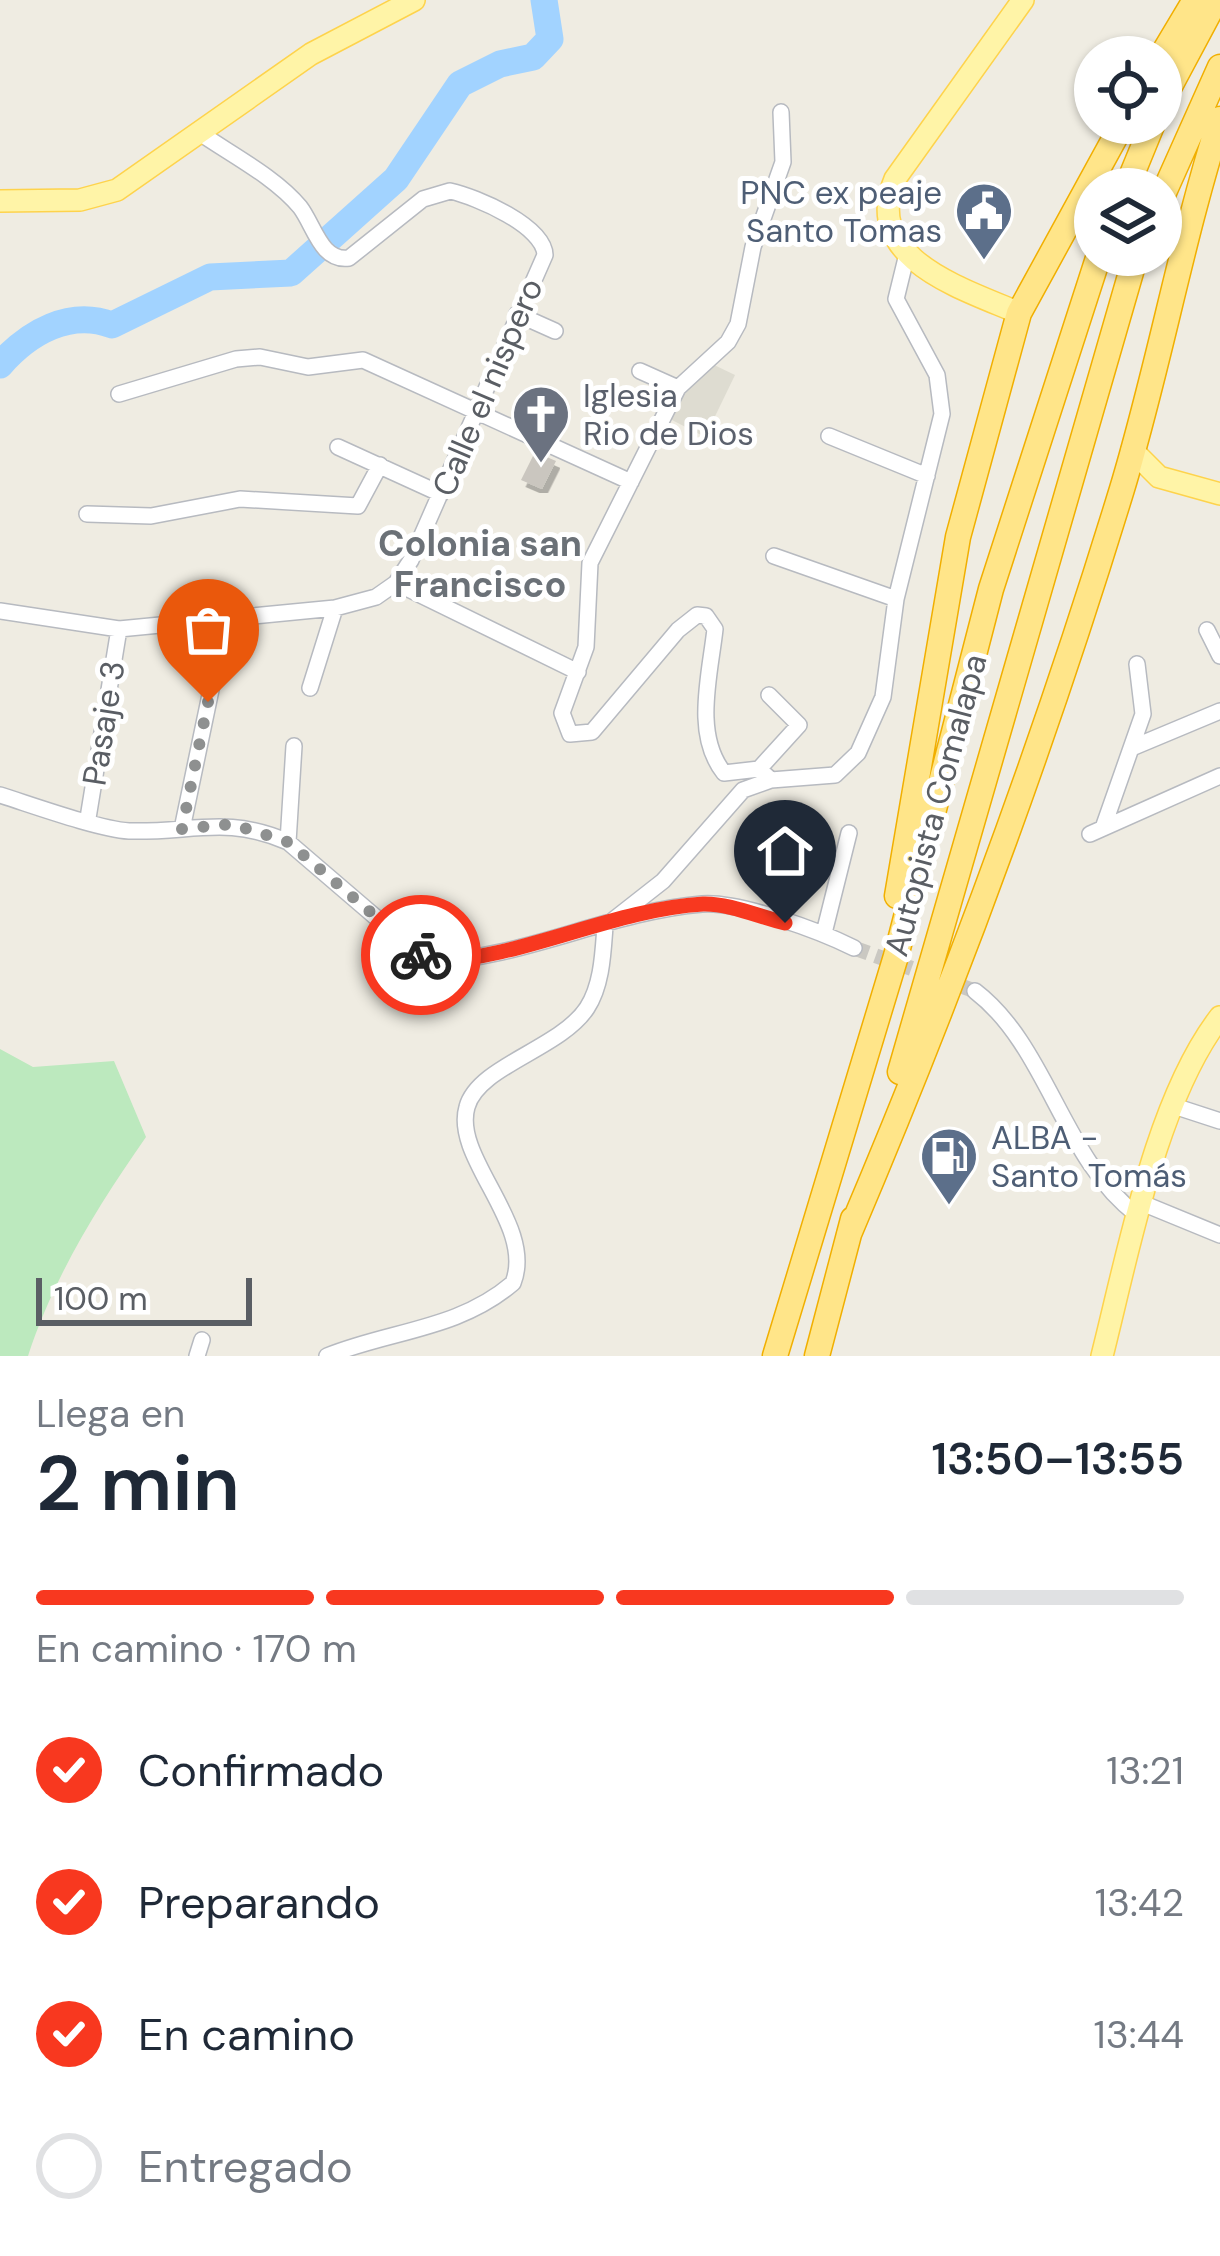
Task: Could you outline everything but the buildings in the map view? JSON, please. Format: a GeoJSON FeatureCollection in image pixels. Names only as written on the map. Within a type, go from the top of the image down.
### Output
{"type":"FeatureCollection","features":[{"type":"Feature","properties":{"kind":"highway"},"geometry":{"type":"LineString","coordinates":[[1174,36],[1195,0]]}},
{"type":"Feature","properties":{"kind":"highway"},"geometry":{"type":"LineString","coordinates":[[1182,64],[1216,0]]}},
{"type":"Feature","properties":{"kind":"highway"},"geometry":{"type":"LineString","coordinates":[[1175,168],[1220,67]]}},
{"type":"Feature","properties":{"kind":"highway"},"geometry":{"type":"LineString","coordinates":[[849,1234],[911,1087],[980,900],[1121,490],[1220,119]]}},
{"type":"Feature","properties":{"kind":"highway"},"geometry":{"type":"LineString","coordinates":[[882,993],[958,538],[1019,313],[1112,144]]}},
{"type":"Feature","properties":{"kind":"highway","name":"Autopista Comalapa"},"geometry":{"type":"LineString","coordinates":[[775,1356],[926,851],[991,589],[1092,276]]}},
{"type":"Feature","properties":{"kind":"highway","name":"Autopista Comalapa"},"geometry":{"type":"LineString","coordinates":[[818,1356],[849,1234],[906,1054],[1130,276]]}},
{"type":"Feature","properties":{"kind":"main road"},"geometry":{"type":"LineString","coordinates":[[1019,313],[920,267],[889,222],[895,179],[1023,0]]}},
{"type":"Feature","properties":{"kind":"main road"},"geometry":{"type":"LineString","coordinates":[[0,201],[98,197],[140,178],[311,55],[400,3]]}},
{"type":"Feature","properties":{"kind":"main road"},"geometry":{"type":"LineString","coordinates":[[1132,450],[1159,477],[1220,494]]}},
{"type":"Feature","properties":{"kind":"main road"},"geometry":{"type":"LineString","coordinates":[[1121,490],[1159,477]]}},
{"type":"Feature","properties":{"kind":"main road"},"geometry":{"type":"LineString","coordinates":[[1102,1356],[1140,1209],[1174,1106],[1200,1044],[1220,1017]]}},
{"type":"Feature","properties":{"kind":"street"},"geometry":{"type":"LineString","coordinates":[[781,112],[783,163],[753,247],[739,324],[728,342],[678,388],[590,563],[586,647],[562,712],[570,734],[581,736],[617,707],[678,630],[697,615],[706,616],[715,629],[705,711],[714,760],[724,773],[835,775],[858,753],[883,697],[896,599],[942,415],[937,375],[896,299],[907,254]]}},
{"type":"Feature","properties":{"kind":"street","name":"Calle el nispero"},"geometry":{"type":"LineString","coordinates":[[200,133],[298,206],[327,251],[349,258],[423,200],[450,191],[532,230],[544,242],[545,255],[441,494],[396,583]]}},
{"type":"Feature","properties":{"kind":"street"},"geometry":{"type":"LineString","coordinates":[[517,314],[555,331]]}},
{"type":"Feature","properties":{"kind":"street"},"geometry":{"type":"LineString","coordinates":[[119,394],[236,359],[260,357],[308,367],[363,360],[477,407],[631,482]]}},
{"type":"Feature","properties":{"kind":"street"},"geometry":{"type":"LineString","coordinates":[[640,371],[678,388]]}},
{"type":"Feature","properties":{"kind":"street"},"geometry":{"type":"LineString","coordinates":[[829,436],[927,476]]}},
{"type":"Feature","properties":{"kind":"street"},"geometry":{"type":"LineString","coordinates":[[338,447],[441,494]]}},
{"type":"Feature","properties":{"kind":"street"},"geometry":{"type":"LineString","coordinates":[[87,514],[151,516],[240,500],[358,506],[380,465]]}},
{"type":"Feature","properties":{"kind":"street"},"geometry":{"type":"LineString","coordinates":[[774,556],[896,599]]}},
{"type":"Feature","properties":{"kind":"street"},"geometry":{"type":"LineString","coordinates":[[0,611],[119,628],[334,608],[366,602],[396,583],[578,672]]}},
{"type":"Feature","properties":{"kind":"street"},"geometry":{"type":"LineString","coordinates":[[310,688],[334,608]]}},
{"type":"Feature","properties":{"kind":"street"},"geometry":{"type":"LineString","coordinates":[[182,829],[226,618]]}},
{"type":"Feature","properties":{"kind":"street","name":"Pasaje 3"},"geometry":{"type":"LineString","coordinates":[[88,818],[119,628]]}},
{"type":"Feature","properties":{"kind":"street"},"geometry":{"type":"LineString","coordinates":[[1208,630],[1220,656]]}},
{"type":"Feature","properties":{"kind":"street"},"geometry":{"type":"LineString","coordinates":[[1137,664],[1145,697],[1134,747],[1096,831],[1220,776]]}},
{"type":"Feature","properties":{"kind":"street"},"geometry":{"type":"LineString","coordinates":[[327,1356],[434,1328],[513,1283],[510,1233],[465,1127],[466,1107],[482,1084],[556,1040],[588,1006],[605,926],[663,881],[743,790],[765,774],[799,725],[770,695]]}},
{"type":"Feature","properties":{"kind":"street"},"geometry":{"type":"LineString","coordinates":[[1134,747],[1220,711]]}},
{"type":"Feature","properties":{"kind":"street"},"geometry":{"type":"LineString","coordinates":[[288,842],[294,746]]}},
{"type":"Feature","properties":{"kind":"street"},"geometry":{"type":"LineString","coordinates":[[0,796],[123,831],[232,824],[288,842],[428,962],[523,949],[707,903],[824,933],[854,948]]}},
{"type":"Feature","properties":{"kind":"street"},"geometry":{"type":"LineString","coordinates":[[824,933],[849,833]]}},
{"type":"Feature","properties":{"kind":"street"},"geometry":{"type":"LineString","coordinates":[[975,991],[999,1009],[1063,1120],[1120,1202],[1220,1235]]}},
{"type":"Feature","properties":{"kind":"street"},"geometry":{"type":"LineString","coordinates":[[1174,1106],[1220,1121]]}},
{"type":"Feature","properties":{"kind":"shaded area"},"geometry":{"type":"Polygon","coordinates":[[[710,363],[735,375],[705,437],[670,419],[685,385],[710,363]]]}},
{"type":"Feature","properties":{"kind":"green space"},"geometry":{"type":"Polygon","coordinates":[[[0,1049],[33,1067],[114,1061],[146,1137],[79,1242],[28,1356],[0,1356],[0,1049]]]}},
{"type":"Feature","properties":{"kind":"waterway"},"geometry":{"type":"LineString","coordinates":[[0,365],[37,334],[66,322],[112,325],[210,277],[291,273],[396,179],[460,84],[500,64],[533,57],[550,39],[544,0]]}},
{"type":"Feature","properties":{"kind":"tunnel"},"geometry":{"type":"LineString","coordinates":[[854,948],[975,991]]}},
{"type":"Feature","properties":{"kind":"way so far"},"geometry":{"type":"LineString","coordinates":[[208,702],[182,829],[232,824],[288,842],[421,955]]}},
{"type":"Feature","properties":{"kind":"place","name":"PNC ex peaje Santo Tomas"},"geometry":{"type":"Point","coordinates":[984,262]}},
{"type":"Feature","properties":{"kind":"place","name":"Iglesia Rio de Dios"},"geometry":{"type":"Point","coordinates":[541,465]}},
{"type":"Feature","properties":{"kind":"place","name":"ALBA - Santo Tomás"},"geometry":{"type":"Point","coordinates":[949,1207]}},
{"type":"Feature","properties":{"kind":"district","name":"Colonia san Francisco"},"geometry":{"type":"Point","coordinates":[480,564]}},
{"type":"Feature","properties":{"kind":"route"},"geometry":{"type":"LineString","coordinates":[[421,955],[428,962],[459,961],[707,903],[785,923]]}}]}
